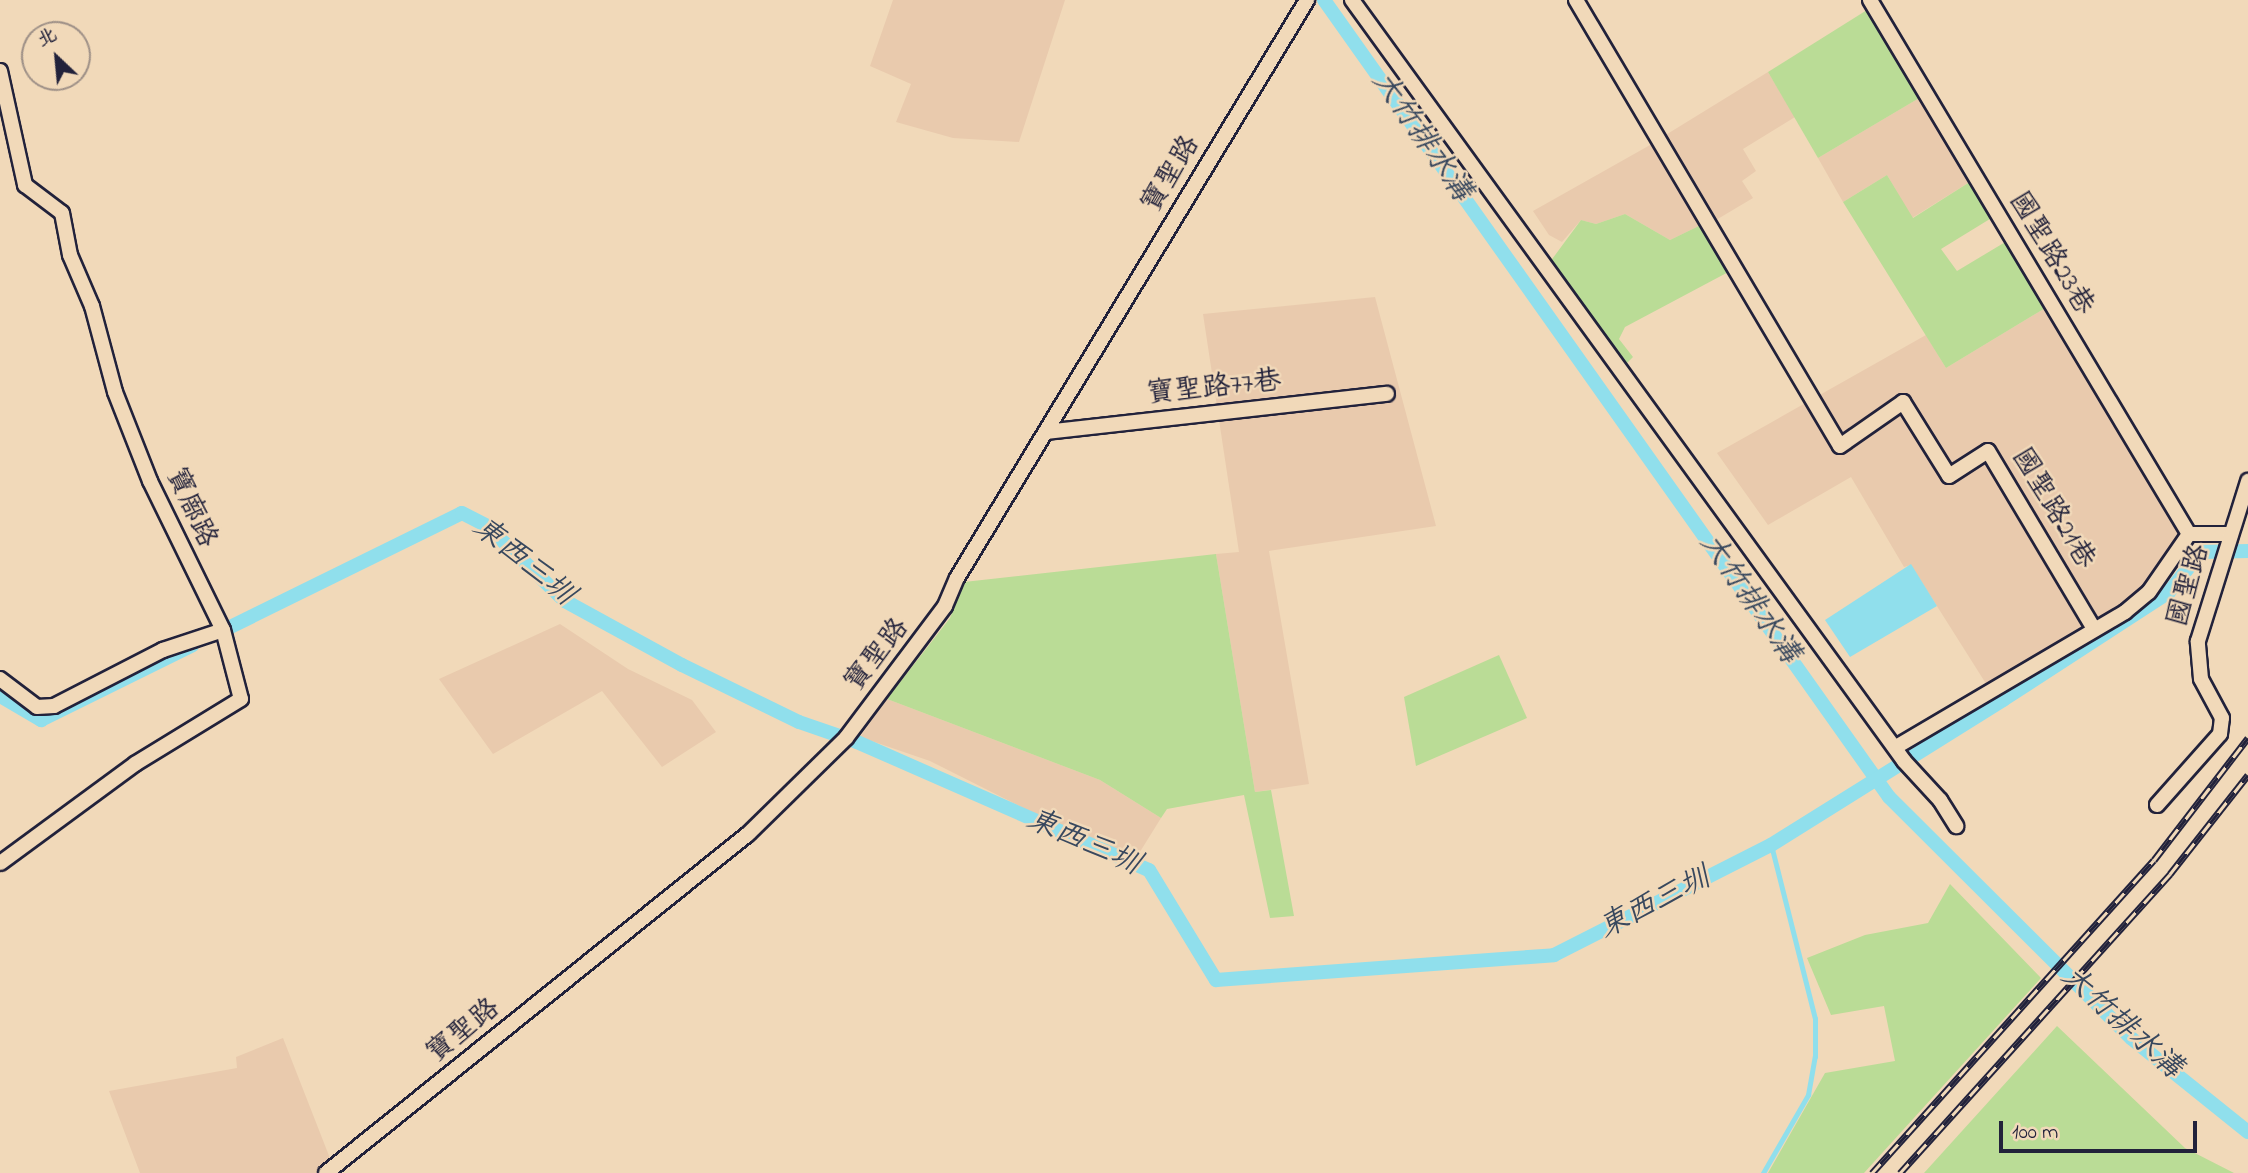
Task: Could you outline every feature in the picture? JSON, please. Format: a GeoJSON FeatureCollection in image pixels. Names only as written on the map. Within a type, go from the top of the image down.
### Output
{"type":"FeatureCollection","features":[{"type":"Feature","properties":{"kind":"street","name":"寶聖路"},"geometry":{"type":"LineString","coordinates":[[326,1173],[748,834],[846,738],[925,637],[1307,0]]}},
{"type":"Feature","properties":{"kind":"street"},"geometry":{"type":"LineString","coordinates":[[1352,0],[1956,826]]}},
{"type":"Feature","properties":{"kind":"street","name":"國聖路21巷"},"geometry":{"type":"LineString","coordinates":[[1576,0],[1840,446],[1883,421],[1903,402],[1949,476],[1989,451],[2094,629]]}},
{"type":"Feature","properties":{"kind":"street","name":"國聖路23巷"},"geometry":{"type":"LineString","coordinates":[[1870,0],[2189,534]]}},
{"type":"Feature","properties":{"kind":"street","name":"寶廍路"},"geometry":{"type":"LineString","coordinates":[[0,71],[25,185],[62,213],[70,255],[92,306],[120,405],[150,481],[223,629],[241,699],[135,764],[0,863]]}},
{"type":"Feature","properties":{"kind":"street","name":"寶聖路77巷"},"geometry":{"type":"LineString","coordinates":[[1046,432],[1387,394]]}},
{"type":"Feature","properties":{"kind":"street","name":"國聖路"},"geometry":{"type":"LineString","coordinates":[[2157,804],[2221,734],[2222,718],[2201,678],[2198,641],[2248,481]]}},
{"type":"Feature","properties":{"kind":"street"},"geometry":{"type":"LineString","coordinates":[[1896,747],[2094,629],[2149,592],[2173,551],[2189,534],[2231,534]]}},
{"type":"Feature","properties":{"kind":"street"},"geometry":{"type":"LineString","coordinates":[[0,679],[37,707],[54,706],[163,650],[223,629]]}},
{"type":"Feature","properties":{"kind":"shaded area"},"geometry":{"type":"Polygon","coordinates":[[[893,0],[1065,0],[1019,142],[953,138],[896,122],[911,84],[870,66],[893,0]]]}},
{"type":"Feature","properties":{"kind":"shaded area"},"geometry":{"type":"Polygon","coordinates":[[[1768,72],[1795,117],[1743,149],[1756,171],[1742,181],[1753,198],[1716,220],[1664,136],[1768,72]]]}},
{"type":"Feature","properties":{"kind":"shaded area"},"geometry":{"type":"Polygon","coordinates":[[[1926,94],[1976,178],[1912,218],[1887,175],[1843,202],[1818,158],[1926,94]]]}},
{"type":"Feature","properties":{"kind":"shaded area"},"geometry":{"type":"Polygon","coordinates":[[[1659,140],[1705,223],[1670,240],[1625,214],[1596,224],[1581,220],[1562,242],[1549,235],[1533,211],[1659,140]]]}},
{"type":"Feature","properties":{"kind":"shaded area"},"geometry":{"type":"Polygon","coordinates":[[[1375,297],[1436,526],[1269,551],[1309,784],[1255,792],[1216,554],[1239,552],[1203,314],[1375,297]]]}},
{"type":"Feature","properties":{"kind":"shaded area"},"geometry":{"type":"Polygon","coordinates":[[[2052,304],[2187,529],[2144,599],[1990,690],[1911,565],[1904,567],[1851,477],[1768,525],[1717,453],[1926,335],[1946,368],[2052,304]]]}},
{"type":"Feature","properties":{"kind":"shaded area"},"geometry":{"type":"Polygon","coordinates":[[[560,624],[628,669],[692,700],[716,732],[662,767],[602,691],[493,754],[439,679],[560,624]]]}},
{"type":"Feature","properties":{"kind":"shaded area"},"geometry":{"type":"Polygon","coordinates":[[[887,699],[1100,780],[1161,818],[1133,863],[930,761],[860,737],[887,699]]]}},
{"type":"Feature","properties":{"kind":"shaded area"},"geometry":{"type":"Polygon","coordinates":[[[283,1038],[333,1166],[325,1173],[140,1173],[109,1091],[237,1068],[236,1057],[283,1038]]]}},
{"type":"Feature","properties":{"kind":"green space"},"geometry":{"type":"Polygon","coordinates":[[[1867,10],[1926,94],[1818,158],[1768,72],[1867,10]]]}},
{"type":"Feature","properties":{"kind":"green space"},"geometry":{"type":"Polygon","coordinates":[[[1887,175],[1913,218],[1976,178],[1998,214],[1941,249],[1957,271],[2012,238],[2052,304],[1946,368],[1843,202],[1887,175]]]}},
{"type":"Feature","properties":{"kind":"green space"},"geometry":{"type":"Polygon","coordinates":[[[1625,214],[1670,240],[1705,223],[1734,269],[1625,327],[1619,339],[1633,357],[1627,363],[1547,266],[1581,220],[1596,224],[1625,214]]]}},
{"type":"Feature","properties":{"kind":"green space"},"geometry":{"type":"Polygon","coordinates":[[[1216,554],[1255,792],[1271,790],[1294,916],[1270,918],[1244,795],[1167,809],[1161,818],[1100,780],[887,699],[950,618],[964,582],[1216,554]]]}},
{"type":"Feature","properties":{"kind":"green space"},"geometry":{"type":"Polygon","coordinates":[[[1499,655],[1527,718],[1416,766],[1404,697],[1499,655]]]}},
{"type":"Feature","properties":{"kind":"green space"},"geometry":{"type":"Polygon","coordinates":[[[1950,884],[2041,978],[1864,1173],[1768,1173],[1825,1073],[1895,1061],[1884,1006],[1831,1015],[1807,958],[1865,935],[1928,923],[1950,884]]]}},
{"type":"Feature","properties":{"kind":"green space"},"geometry":{"type":"Polygon","coordinates":[[[2057,1026],[2185,1148],[2234,1173],[1924,1173],[2057,1026]]]}},
{"type":"Feature","properties":{"kind":"water"},"geometry":{"type":"Polygon","coordinates":[[[1911,564],[1937,606],[1850,657],[1825,620],[1911,564]]]}},
{"type":"Feature","properties":{"kind":"waterway","name":"大竹排水溝"},"geometry":{"type":"LineString","coordinates":[[1324,0],[1889,797],[2131,1038],[2248,1132]]}},
{"type":"Feature","properties":{"kind":"waterway","name":"東西三圳"},"geometry":{"type":"LineString","coordinates":[[214,635],[462,513],[487,526],[565,601],[682,665],[799,722],[857,742],[1149,870],[1216,980],[1554,955],[1771,845],[2169,592],[2201,552],[2248,551]]}},
{"type":"Feature","properties":{"kind":"waterway","name":"東西三圳"},"geometry":{"type":"LineString","coordinates":[[0,696],[41,720],[193,645]]}},
{"type":"Feature","properties":{"kind":"waterway"},"geometry":{"type":"LineString","coordinates":[[1763,1173],[1808,1095],[1815,1057],[1815,1019],[1771,845]]}},
{"type":"Feature","properties":{"kind":"railway"},"geometry":{"type":"LineString","coordinates":[[1872,1173],[2154,860],[2248,738]]}},
{"type":"Feature","properties":{"kind":"railway"},"geometry":{"type":"LineString","coordinates":[[1900,1173],[2170,874],[2248,775]]}}]}
